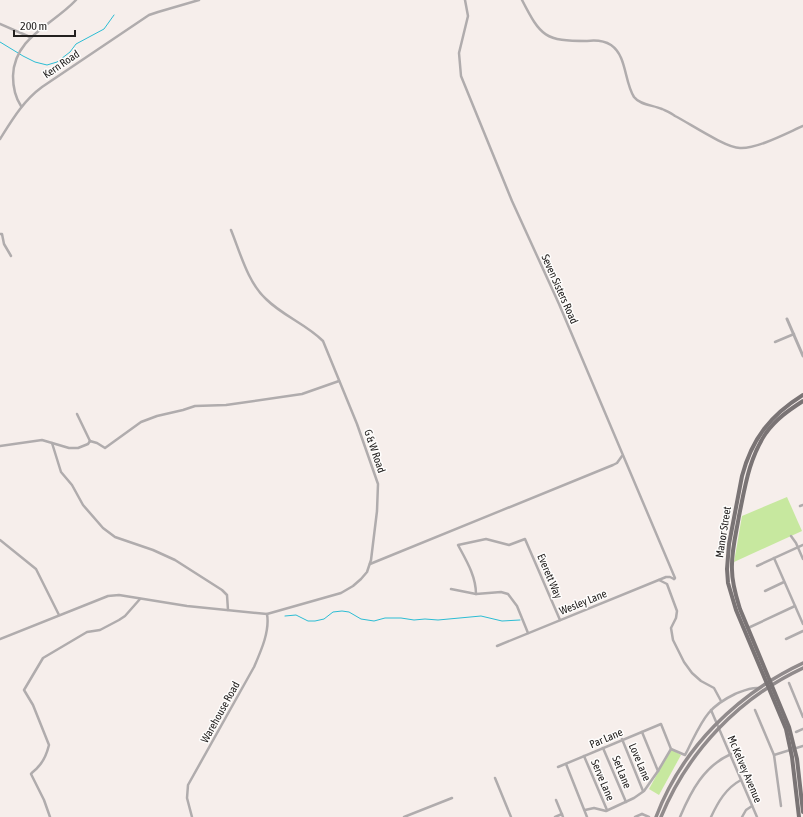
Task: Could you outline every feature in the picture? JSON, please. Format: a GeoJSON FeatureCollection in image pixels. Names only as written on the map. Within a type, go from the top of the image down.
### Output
{"type":"FeatureCollection","features":[{"type":"Feature","properties":{"kind":"main road","name":"Manor Street"},"geometry":{"type":"LineString","coordinates":[[770,684],[736,610],[730,593],[727,569],[729,544],[745,465],[758,436],[774,416],[803,395]]}},
{"type":"Feature","properties":{"kind":"main road","name":"Manor Street"},"geometry":{"type":"LineString","coordinates":[[770,684],[734,592],[732,550],[747,477],[753,456],[770,427],[784,414],[803,401]]}},
{"type":"Feature","properties":{"kind":"main road"},"geometry":{"type":"LineString","coordinates":[[662,817],[674,789],[690,763],[719,727],[784,672],[803,663]]}},
{"type":"Feature","properties":{"kind":"main road"},"geometry":{"type":"LineString","coordinates":[[656,817],[670,786],[686,760],[717,723],[759,688],[803,668]]}},
{"type":"Feature","properties":{"kind":"main road"},"geometry":{"type":"LineString","coordinates":[[770,684],[793,749],[803,812]]}},
{"type":"Feature","properties":{"kind":"main road"},"geometry":{"type":"LineString","coordinates":[[793,749],[800,817]]}},
{"type":"Feature","properties":{"kind":"main road"},"geometry":{"type":"LineString","coordinates":[[662,804],[664,812]]}},
{"type":"Feature","properties":{"kind":"street"},"geometry":{"type":"LineString","coordinates":[[21,106],[15,95],[13,72],[20,50],[30,36],[76,0]]}},
{"type":"Feature","properties":{"kind":"street","name":"Kern Road"},"geometry":{"type":"LineString","coordinates":[[0,139],[21,106],[29,97],[42,87],[144,18],[158,12],[200,0]]}},
{"type":"Feature","properties":{"kind":"street","name":"Seven Sisters Road"},"geometry":{"type":"LineString","coordinates":[[465,0],[468,16],[459,53],[460,76],[512,201],[559,304],[675,578],[674,579]]}},
{"type":"Feature","properties":{"kind":"street"},"geometry":{"type":"LineString","coordinates":[[522,0],[533,23],[545,34],[563,41],[602,41],[616,49],[621,57],[631,91],[639,101],[661,108],[734,148],[749,147],[803,126]]}},
{"type":"Feature","properties":{"kind":"street"},"geometry":{"type":"LineString","coordinates":[[0,24],[30,36]]}},
{"type":"Feature","properties":{"kind":"street","name":"G & W Road"},"geometry":{"type":"LineString","coordinates":[[0,638],[12,635],[108,596],[119,595],[188,606],[266,614],[341,593],[353,586],[366,572],[371,560],[377,511],[378,484],[357,424],[323,341],[315,333],[274,306],[257,290],[231,230]]}},
{"type":"Feature","properties":{"kind":"street"},"geometry":{"type":"LineString","coordinates":[[0,234],[2,234],[4,244],[11,256]]}},
{"type":"Feature","properties":{"kind":"street"},"geometry":{"type":"LineString","coordinates":[[787,319],[803,356]]}},
{"type":"Feature","properties":{"kind":"street"},"geometry":{"type":"LineString","coordinates":[[775,342],[794,334]]}},
{"type":"Feature","properties":{"kind":"street"},"geometry":{"type":"LineString","coordinates":[[798,345],[803,343]]}},
{"type":"Feature","properties":{"kind":"street"},"geometry":{"type":"LineString","coordinates":[[90,441],[97,442],[105,448],[141,422],[157,416],[195,406],[226,405],[299,394],[339,381]]}},
{"type":"Feature","properties":{"kind":"street"},"geometry":{"type":"LineString","coordinates":[[77,414],[90,441]]}},
{"type":"Feature","properties":{"kind":"street"},"geometry":{"type":"LineString","coordinates":[[0,446],[42,440],[69,448],[78,448],[88,444],[90,441]]}},
{"type":"Feature","properties":{"kind":"street"},"geometry":{"type":"LineString","coordinates":[[52,443],[61,472],[72,485],[83,506],[103,528],[115,537],[168,556],[218,586],[227,595],[228,610]]}},
{"type":"Feature","properties":{"kind":"street"},"geometry":{"type":"LineString","coordinates":[[370,564],[613,465],[617,463],[622,455]]}},
{"type":"Feature","properties":{"kind":"street"},"geometry":{"type":"LineString","coordinates":[[791,536],[803,559]]}},
{"type":"Feature","properties":{"kind":"street","name":"Everett Way"},"geometry":{"type":"LineString","coordinates":[[476,594],[472,574],[458,545],[486,539],[509,545],[525,539],[560,620]]}},
{"type":"Feature","properties":{"kind":"street"},"geometry":{"type":"LineString","coordinates":[[0,540],[36,569],[59,615]]}},
{"type":"Feature","properties":{"kind":"street"},"geometry":{"type":"LineString","coordinates":[[757,566],[803,546]]}},
{"type":"Feature","properties":{"kind":"street"},"geometry":{"type":"LineString","coordinates":[[774,558],[803,624]]}},
{"type":"Feature","properties":{"kind":"street","name":"Wesley Lane"},"geometry":{"type":"LineString","coordinates":[[497,646],[659,580],[667,577],[674,579]]}},
{"type":"Feature","properties":{"kind":"street"},"geometry":{"type":"LineString","coordinates":[[659,580],[667,584],[677,611],[676,618],[671,628],[673,640],[684,662],[692,673],[701,681],[714,688],[721,701]]}},
{"type":"Feature","properties":{"kind":"street"},"geometry":{"type":"LineString","coordinates":[[765,591],[784,582]]}},
{"type":"Feature","properties":{"kind":"street"},"geometry":{"type":"LineString","coordinates":[[451,589],[476,594],[501,592],[508,594],[517,606],[528,634]]}},
{"type":"Feature","properties":{"kind":"street"},"geometry":{"type":"LineString","coordinates":[[50,817],[44,800],[31,774],[44,760],[48,752],[49,745],[33,706],[24,690],[42,658],[87,632],[100,630],[119,620],[125,616],[140,599]]}},
{"type":"Feature","properties":{"kind":"street"},"geometry":{"type":"LineString","coordinates":[[748,628],[795,606]]}},
{"type":"Feature","properties":{"kind":"street","name":"Warehouse Road"},"geometry":{"type":"LineString","coordinates":[[192,817],[187,798],[188,785],[254,667],[268,622],[266,614]]}},
{"type":"Feature","properties":{"kind":"street"},"geometry":{"type":"LineString","coordinates":[[786,638],[803,631]]}},
{"type":"Feature","properties":{"kind":"street"},"geometry":{"type":"LineString","coordinates":[[789,682],[803,717]]}},
{"type":"Feature","properties":{"kind":"street"},"geometry":{"type":"LineString","coordinates":[[584,810],[594,808],[607,810],[634,798],[644,791],[671,749],[685,755],[703,719],[721,701],[747,689],[759,688]]}},
{"type":"Feature","properties":{"kind":"street"},"geometry":{"type":"LineString","coordinates":[[798,703],[803,701]]}},
{"type":"Feature","properties":{"kind":"street","name":"Mc Kelvey Avenue"},"geometry":{"type":"LineString","coordinates":[[711,710],[757,817]]}},
{"type":"Feature","properties":{"kind":"street"},"geometry":{"type":"LineString","coordinates":[[755,710],[774,755],[781,806]]}},
{"type":"Feature","properties":{"kind":"street","name":"Par Lane"},"geometry":{"type":"LineString","coordinates":[[558,767],[661,724],[671,749]]}},
{"type":"Feature","properties":{"kind":"street"},"geometry":{"type":"LineString","coordinates":[[796,732],[803,729]]}},
{"type":"Feature","properties":{"kind":"street"},"geometry":{"type":"LineString","coordinates":[[642,732],[658,771]]}},
{"type":"Feature","properties":{"kind":"street","name":"Love Lane"},"geometry":{"type":"LineString","coordinates":[[622,740],[644,791]]}},
{"type":"Feature","properties":{"kind":"street"},"geometry":{"type":"LineString","coordinates":[[774,755],[803,746]]}},
{"type":"Feature","properties":{"kind":"street","name":"Set Lane"},"geometry":{"type":"LineString","coordinates":[[603,748],[626,802]]}},
{"type":"Feature","properties":{"kind":"street"},"geometry":{"type":"LineString","coordinates":[[680,817],[689,798],[703,775],[715,763],[731,754]]}},
{"type":"Feature","properties":{"kind":"street","name":"Serve Lane"},"geometry":{"type":"LineString","coordinates":[[584,756],[607,810]]}},
{"type":"Feature","properties":{"kind":"street"},"geometry":{"type":"LineString","coordinates":[[566,764],[587,817]]}},
{"type":"Feature","properties":{"kind":"street"},"geometry":{"type":"LineString","coordinates":[[495,778],[511,817]]}},
{"type":"Feature","properties":{"kind":"street"},"geometry":{"type":"LineString","coordinates":[[711,817],[724,794],[734,784],[741,780]]}},
{"type":"Feature","properties":{"kind":"street"},"geometry":{"type":"LineString","coordinates":[[404,817],[452,798]]}},
{"type":"Feature","properties":{"kind":"street"},"geometry":{"type":"LineString","coordinates":[[555,817],[563,815],[556,800]]}},
{"type":"Feature","properties":{"kind":"street"},"geometry":{"type":"LineString","coordinates":[[742,817],[746,810],[752,806]]}},
{"type":"Feature","properties":{"kind":"street"},"geometry":{"type":"LineString","coordinates":[[635,817],[649,817]]}},
{"type":"Feature","properties":{"kind":"green space"},"geometry":{"type":"Polygon","coordinates":[[[787,497],[802,531],[734,562],[742,516],[787,497]]]}},
{"type":"Feature","properties":{"kind":"green space"},"geometry":{"type":"Polygon","coordinates":[[[671,749],[681,755],[659,795],[649,789],[671,749]]]}},
{"type":"Feature","properties":{"kind":"waterway"},"geometry":{"type":"LineString","coordinates":[[0,42],[35,62],[47,65],[57,62],[70,52],[76,44],[104,29],[114,15]]}},
{"type":"Feature","properties":{"kind":"waterway"},"geometry":{"type":"LineString","coordinates":[[285,616],[296,615],[308,621],[315,621],[324,619],[333,612],[342,611],[349,612],[361,619],[374,621],[385,618],[438,620],[481,616],[502,621],[520,620]]}}]}
